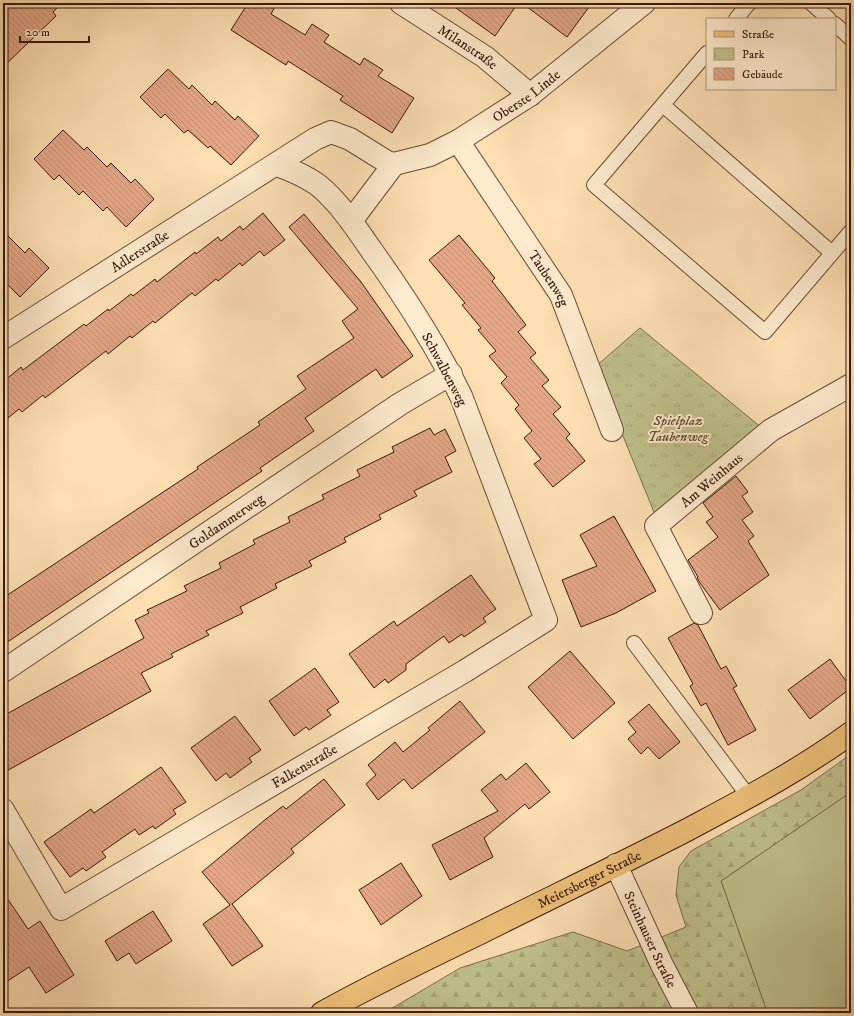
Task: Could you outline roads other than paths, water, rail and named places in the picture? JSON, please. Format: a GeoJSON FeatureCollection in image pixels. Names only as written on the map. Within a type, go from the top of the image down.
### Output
{"type":"FeatureCollection","features":[{"type":"Feature","properties":{"kind":"main road","name":"Meiersberger Straße"},"geometry":{"type":"LineString","coordinates":[[322,1013],[361,991],[616,865],[749,797],[813,760],[851,733]]}},
{"type":"Feature","properties":{"kind":"street","name":"Milanstraße"},"geometry":{"type":"LineString","coordinates":[[401,3],[484,58],[530,95]]}},
{"type":"Feature","properties":{"kind":"street","name":"Oberste Linde"},"geometry":{"type":"LineString","coordinates":[[394,164],[430,155],[458,141],[530,95],[644,3]]}},
{"type":"Feature","properties":{"kind":"street","name":"Adlerstraße"},"geometry":{"type":"LineString","coordinates":[[3,338],[277,165],[315,139],[331,132],[350,139],[387,162],[394,164]]}},
{"type":"Feature","properties":{"kind":"street","name":"Taubenweg"},"geometry":{"type":"LineString","coordinates":[[458,141],[561,296],[612,430]]}},
{"type":"Feature","properties":{"kind":"street"},"geometry":{"type":"LineString","coordinates":[[277,165],[301,174],[319,186],[351,221],[394,164]]}},
{"type":"Feature","properties":{"kind":"street","name":"Schwalbenweg"},"geometry":{"type":"LineString","coordinates":[[351,221],[389,274],[451,374],[462,396],[546,620]]}},
{"type":"Feature","properties":{"kind":"street","name":"Goldammerweg"},"geometry":{"type":"LineString","coordinates":[[3,671],[394,408],[451,374]]}},
{"type":"Feature","properties":{"kind":"street","name":"Am Weinhaus"},"geometry":{"type":"LineString","coordinates":[[702,613],[656,526],[771,430],[851,385]]}},
{"type":"Feature","properties":{"kind":"street","name":"Falkenstraße"},"geometry":{"type":"LineString","coordinates":[[3,810],[61,910],[465,671],[546,620]]}},
{"type":"Feature","properties":{"kind":"street","name":"Steinhauser Straße"},"geometry":{"type":"LineString","coordinates":[[616,865],[662,965],[687,1013]]}},
{"type":"Feature","properties":{"kind":"lane"},"geometry":{"type":"LineString","coordinates":[[737,18],[749,3]]}},
{"type":"Feature","properties":{"kind":"lane"},"geometry":{"type":"LineString","coordinates":[[811,3],[828,18]]}},
{"type":"Feature","properties":{"kind":"lane"},"geometry":{"type":"LineString","coordinates":[[836,25],[851,39]]}},
{"type":"Feature","properties":{"kind":"lane"},"geometry":{"type":"LineString","coordinates":[[706,54],[664,106],[594,185],[766,332],[851,230]]}},
{"type":"Feature","properties":{"kind":"lane"},"geometry":{"type":"LineString","coordinates":[[664,106],[832,252]]}},
{"type":"Feature","properties":{"kind":"lane"},"geometry":{"type":"LineString","coordinates":[[634,643],[749,797]]}},
{"type":"Feature","properties":{"kind":"park label","name":"Spielplaz Taubenweg"},"geometry":{"type":"Point","coordinates":[678,428]}}]}
